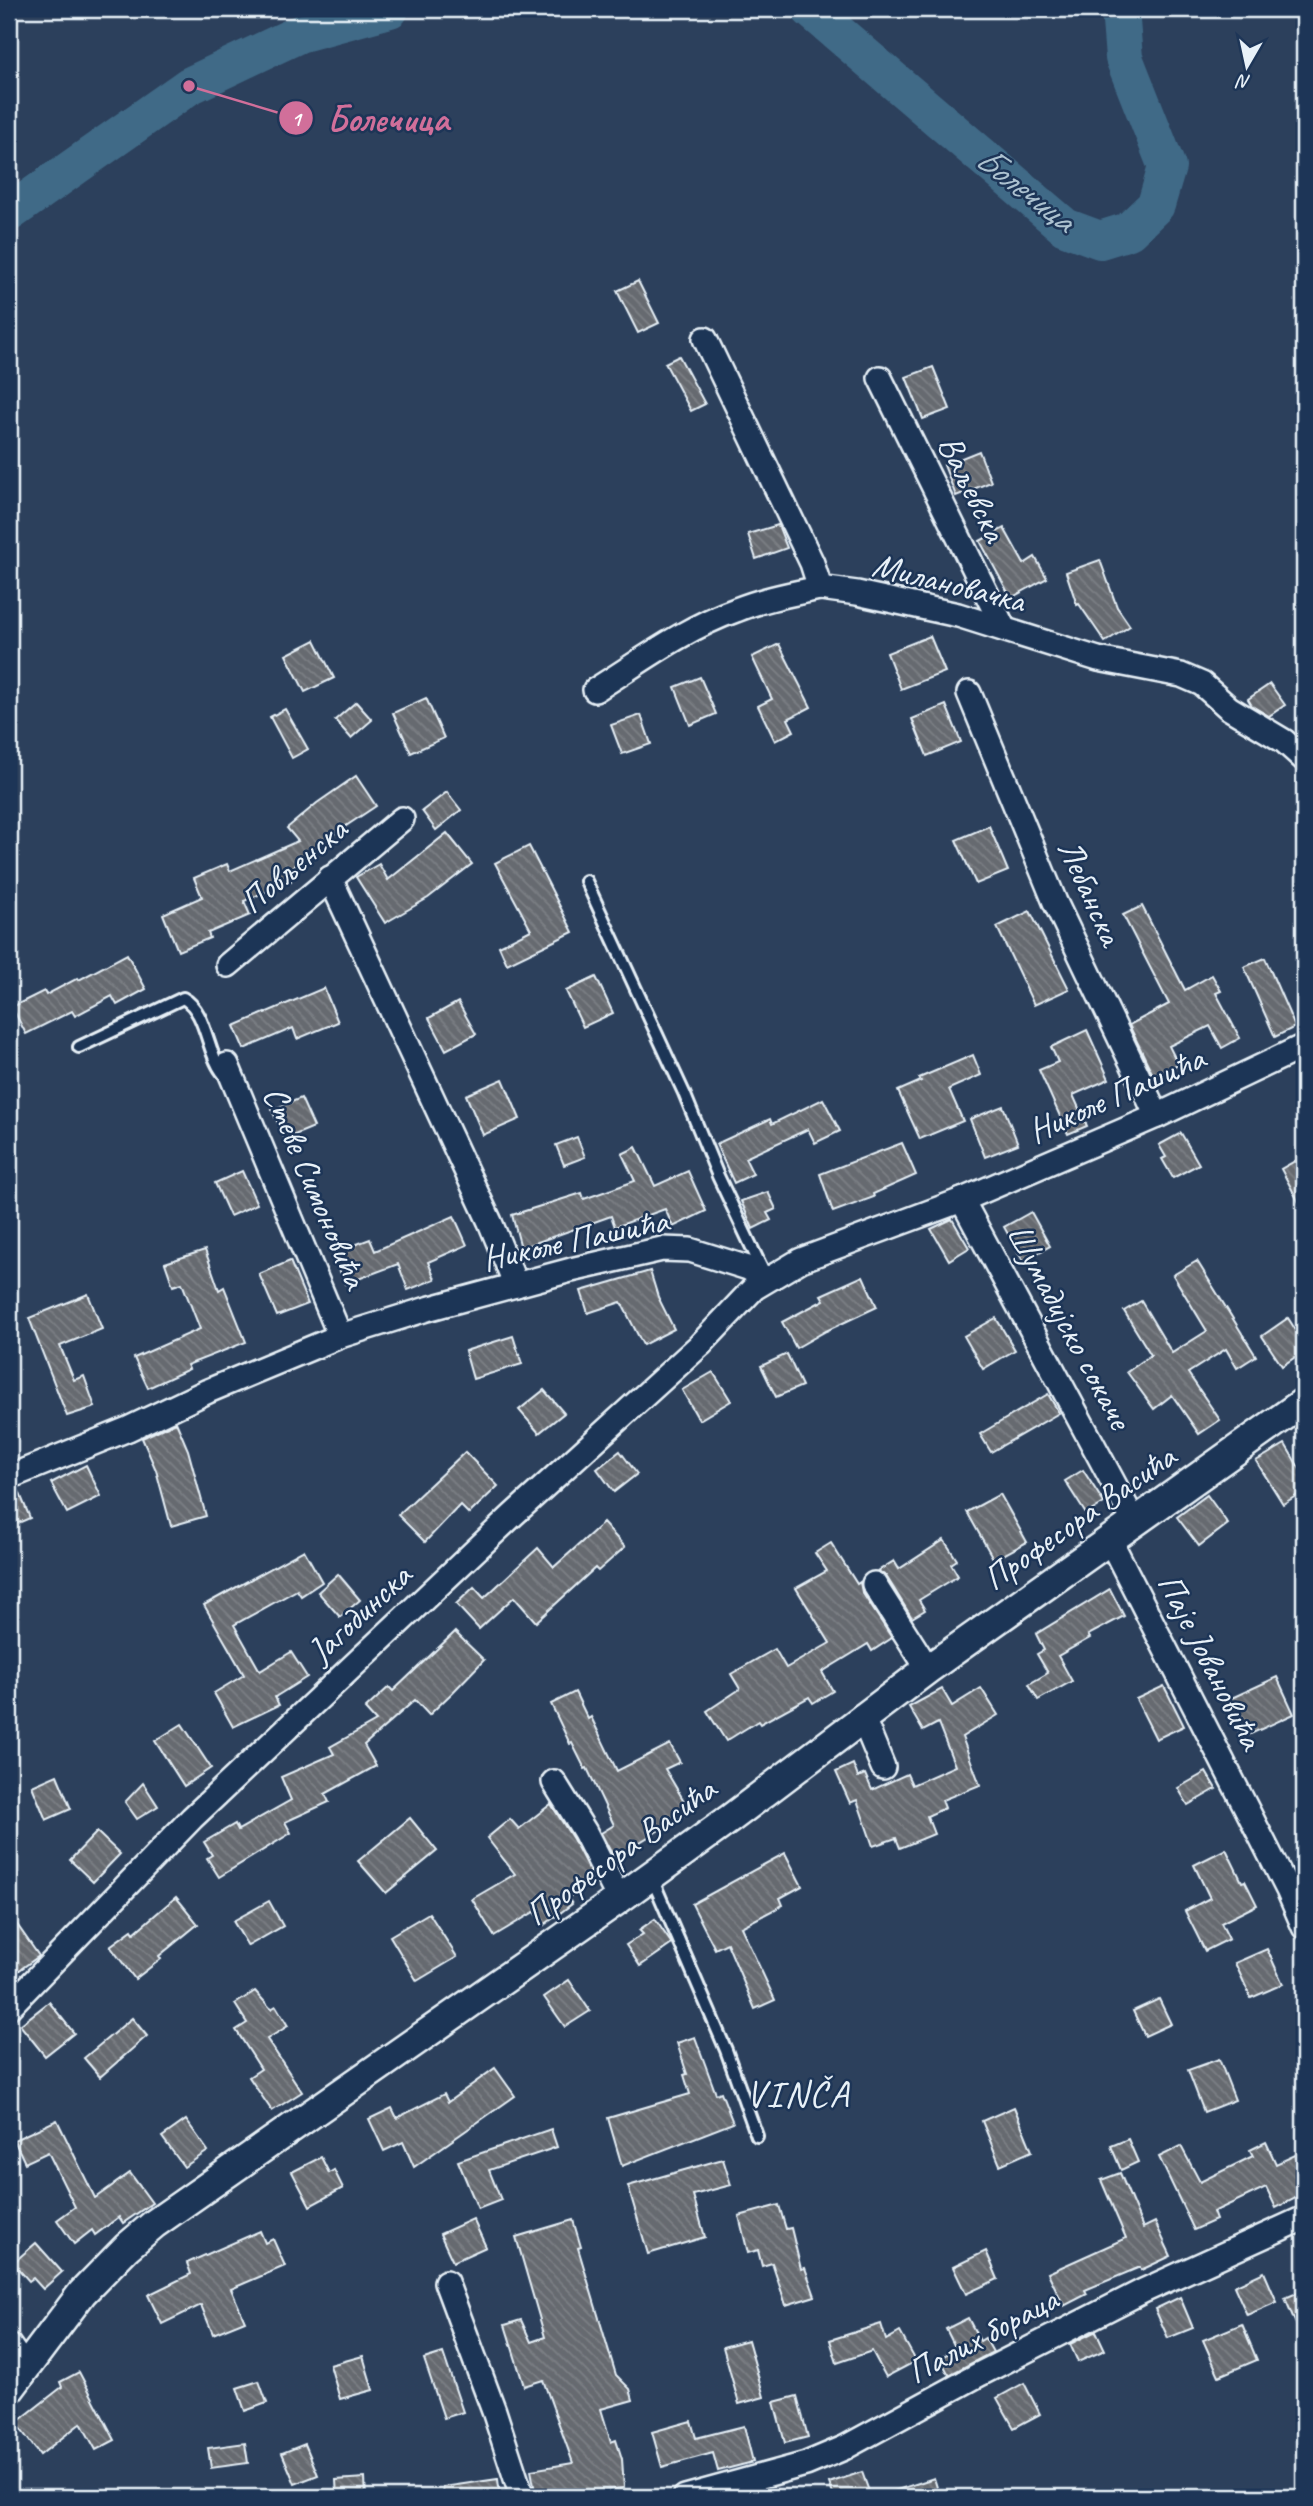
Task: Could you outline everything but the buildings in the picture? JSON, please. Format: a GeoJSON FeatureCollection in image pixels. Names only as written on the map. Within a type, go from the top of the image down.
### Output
{"type":"FeatureCollection","features":[{"type":"Feature","properties":{"kind":"street","name":"Милановачка"},"geometry":{"type":"LineString","coordinates":[[705,339],[812,562],[820,588],[857,593],[958,615],[1098,659],[1181,675],[1202,684],[1229,708],[1284,741],[1304,759]]}},
{"type":"Feature","properties":{"kind":"street","name":"Ваљевска"},"geometry":{"type":"LineString","coordinates":[[880,378],[1004,629]]}},
{"type":"Feature","properties":{"kind":"street"},"geometry":{"type":"LineString","coordinates":[[594,691],[682,635],[734,610],[779,596],[820,588]]}},
{"type":"Feature","properties":{"kind":"street","name":"Лебанска"},"geometry":{"type":"LineString","coordinates":[[969,693],[1055,902],[1157,1116]]}},
{"type":"Feature","properties":{"kind":"street","name":"Повљенска"},"geometry":{"type":"LineString","coordinates":[[228,965],[402,819]]}},
{"type":"Feature","properties":{"kind":"street"},"geometry":{"type":"LineString","coordinates":[[330,878],[490,1222],[516,1285]]}},
{"type":"Feature","properties":{"kind":"street","name":"Николе Пашића"},"geometry":{"type":"LineString","coordinates":[[9,1477],[128,1429],[208,1391],[340,1336],[427,1308],[662,1249],[708,1254],[748,1268],[767,1279],[801,1260],[962,1200],[1157,1116],[1304,1046]]}},
{"type":"Feature","properties":{"kind":"street","name":"Стеве Симоновића"},"geometry":{"type":"LineString","coordinates":[[230,1073],[340,1336]]}},
{"type":"Feature","properties":{"kind":"street","name":"Шумадијско сокаче"},"geometry":{"type":"LineString","coordinates":[[962,1200],[1135,1523]]}},
{"type":"Feature","properties":{"kind":"street","name":"Јагодинска"},"geometry":{"type":"LineString","coordinates":[[9,2007],[192,1818],[523,1506],[700,1345],[744,1297],[767,1279]]}},
{"type":"Feature","properties":{"kind":"street","name":"Професора Васића"},"geometry":{"type":"LineString","coordinates":[[17,2379],[82,2293],[154,2224],[619,1899],[731,1818],[862,1716],[1304,1402]]}},
{"type":"Feature","properties":{"kind":"street","name":"Паје Јовановића"},"geometry":{"type":"LineString","coordinates":[[1110,1541],[1288,1890],[1304,1927]]}},
{"type":"Feature","properties":{"kind":"street"},"geometry":{"type":"LineString","coordinates":[[874,1584],[928,1669]]}},
{"type":"Feature","properties":{"kind":"street"},"geometry":{"type":"LineString","coordinates":[[862,1716],[883,1767]]}},
{"type":"Feature","properties":{"kind":"street"},"geometry":{"type":"LineString","coordinates":[[554,1782],[585,1832],[619,1899]]}},
{"type":"Feature","properties":{"kind":"street","name":"Палих бораца"},"geometry":{"type":"LineString","coordinates":[[685,2497],[806,2464],[844,2448],[980,2374],[1143,2291],[1304,2218]]}},
{"type":"Feature","properties":{"kind":"street"},"geometry":{"type":"LineString","coordinates":[[446,2282],[522,2497]]}},
{"type":"Feature","properties":{"kind":"street"},"geometry":{"type":"LineString","coordinates":[[9,2345],[17,2379]]}},
{"type":"Feature","properties":{"kind":"lane"},"geometry":{"type":"LineString","coordinates":[[586,881],[767,1279]]}},
{"type":"Feature","properties":{"kind":"lane"},"geometry":{"type":"LineString","coordinates":[[79,1047],[183,998],[190,1002],[196,1012],[219,1069],[230,1073]]}},
{"type":"Feature","properties":{"kind":"lane"},"geometry":{"type":"LineString","coordinates":[[650,1876],[726,2050],[757,2136]]}},
{"type":"Feature","properties":{"kind":"waterway","name":"Болечица"},"geometry":{"type":"LineString","coordinates":[[9,213],[189,86],[299,34],[390,9]]}},
{"type":"Feature","properties":{"kind":"waterway","name":"Болечица"},"geometry":{"type":"LineString","coordinates":[[810,9],[1065,227],[1100,240],[1129,231],[1156,205],[1167,167],[1124,58],[1120,9]]}},
{"type":"Feature","properties":{"kind":"place","name":"Болечица"},"geometry":{"type":"Point","coordinates":[189,86]}},
{"type":"Feature","properties":{"kind":"district","name":"VINČA"},"geometry":{"type":"Point","coordinates":[798,2093]}}]}
